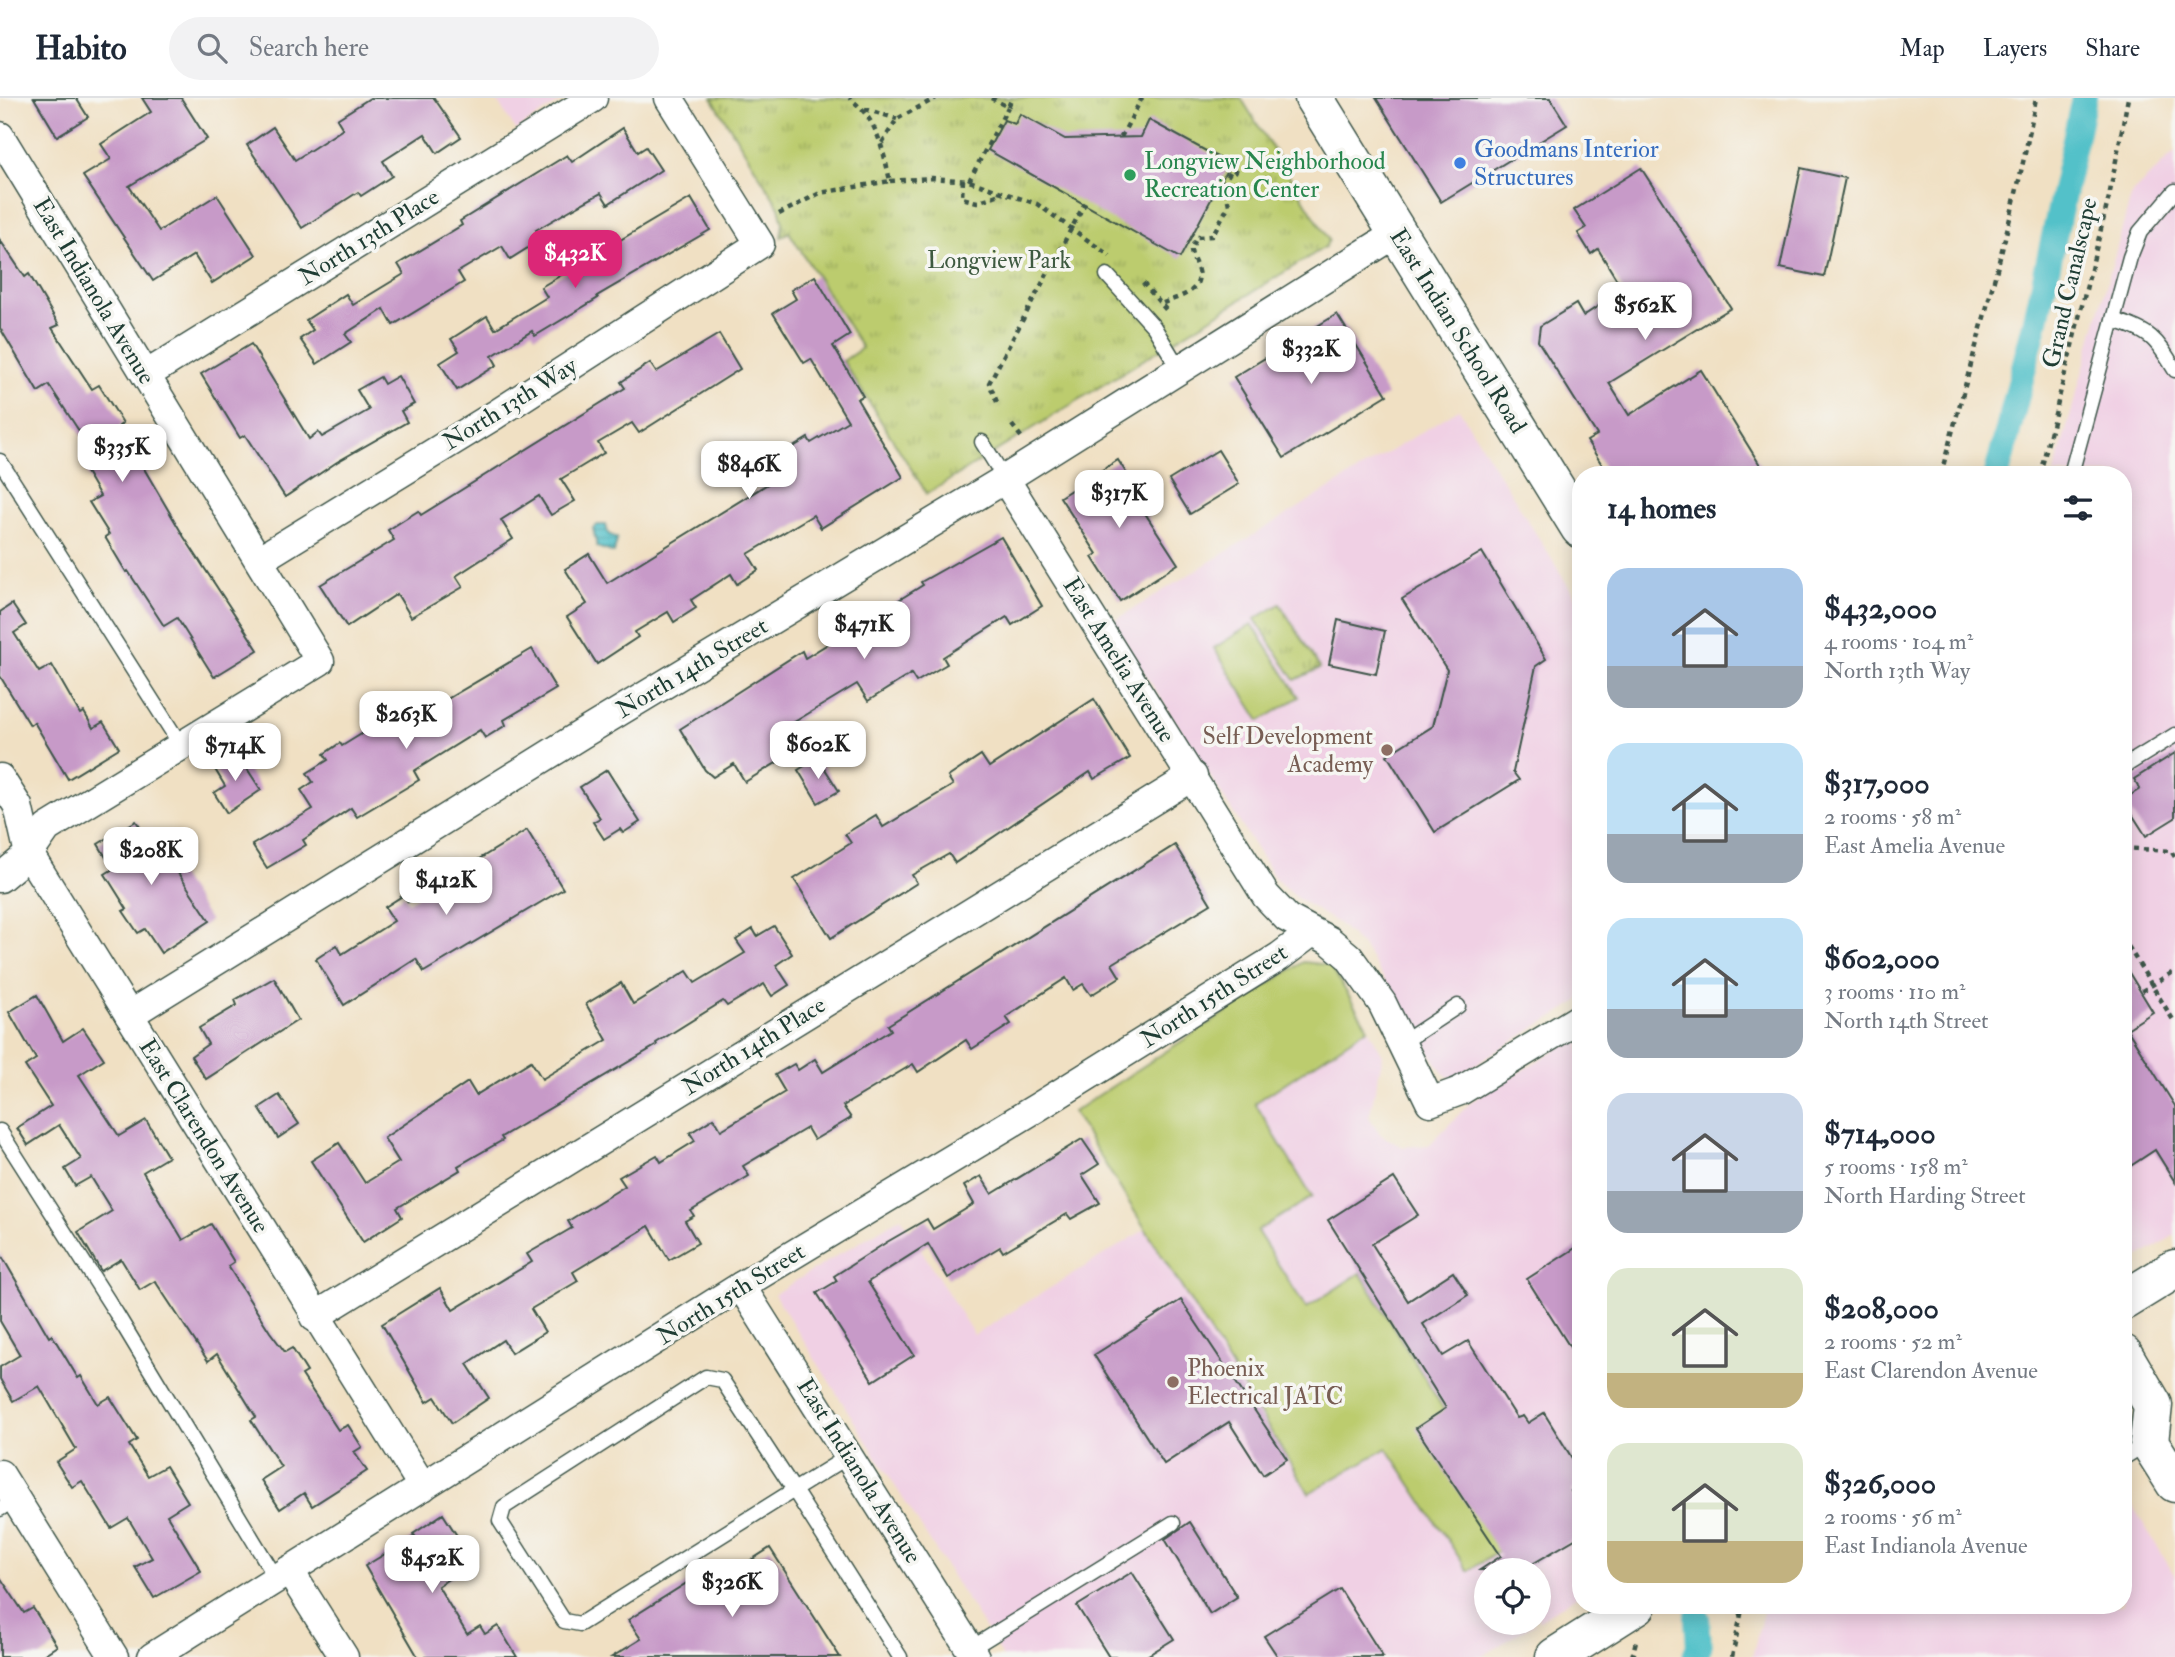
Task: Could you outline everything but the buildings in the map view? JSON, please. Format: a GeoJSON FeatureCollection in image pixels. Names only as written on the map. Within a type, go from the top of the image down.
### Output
{"type":"FeatureCollection","features":[{"type":"Feature","properties":{"kind":"main road","name":"East Indian School Road"},"geometry":{"type":"LineString","coordinates":[[1314,98],[1572,515]]}},
{"type":"Feature","properties":{"kind":"main road"},"geometry":{"type":"LineString","coordinates":[[2132,1295],[2175,1269]]}},
{"type":"Feature","properties":{"kind":"main road"},"geometry":{"type":"LineString","coordinates":[[2132,1369],[2153,1405],[2132,1446],[2175,1483]]}},
{"type":"Feature","properties":{"kind":"main road"},"geometry":{"type":"LineString","coordinates":[[1555,1657],[1623,1614]]}},
{"type":"Feature","properties":{"kind":"street","name":"North 13th Place"},"geometry":{"type":"LineString","coordinates":[[146,375],[593,98]]}},
{"type":"Feature","properties":{"kind":"street","name":"North 13th Way"},"geometry":{"type":"LineString","coordinates":[[259,560],[495,415],[760,244],[669,98]]}},
{"type":"Feature","properties":{"kind":"street","name":"East Indianola Avenue"},"geometry":{"type":"LineString","coordinates":[[0,136],[320,661],[182,747]]}},
{"type":"Feature","properties":{"kind":"street","name":"North 14th Street"},"geometry":{"type":"LineString","coordinates":[[130,1015],[582,734],[1006,479],[1397,233]]}},
{"type":"Feature","properties":{"kind":"street","name":"East Amelia Avenue"},"geometry":{"type":"LineString","coordinates":[[1006,479],[1266,896],[1287,918],[1349,957],[1382,1003],[1430,1102],[1460,1091],[1572,1023]]}},
{"type":"Feature","properties":{"kind":"street"},"geometry":{"type":"LineString","coordinates":[[0,878],[29,854],[47,828],[182,747]]}},
{"type":"Feature","properties":{"kind":"street","name":"North 14th Place"},"geometry":{"type":"LineString","coordinates":[[314,1317],[1192,776]]}},
{"type":"Feature","properties":{"kind":"street","name":"East Clarendon Avenue"},"geometry":{"type":"LineString","coordinates":[[0,778],[18,806],[29,854],[314,1317],[423,1487]]}},
{"type":"Feature","properties":{"kind":"street","name":"North 15th Street"},"geometry":{"type":"LineString","coordinates":[[152,1657],[741,1286],[1084,1079],[1279,957],[1311,932]]}},
{"type":"Feature","properties":{"kind":"street","name":"East Indianola Avenue"},"geometry":{"type":"LineString","coordinates":[[741,1286],[973,1653]]}},
{"type":"Feature","properties":{"kind":"street"},"geometry":{"type":"LineString","coordinates":[[0,1474],[8,1504],[114,1657]]}},
{"type":"Feature","properties":{"kind":"street"},"geometry":{"type":"LineString","coordinates":[[283,1574],[344,1657]]}},
{"type":"Feature","properties":{"kind":"lane"},"geometry":{"type":"LineString","coordinates":[[2073,466],[2140,232],[2175,191]]}},
{"type":"Feature","properties":{"kind":"lane"},"geometry":{"type":"LineString","coordinates":[[1107,275],[1154,327],[1180,370]]}},
{"type":"Feature","properties":{"kind":"lane"},"geometry":{"type":"LineString","coordinates":[[2113,320],[2142,328],[2158,341],[2175,370]]}},
{"type":"Feature","properties":{"kind":"lane"},"geometry":{"type":"LineString","coordinates":[[982,442],[1006,479]]}},
{"type":"Feature","properties":{"kind":"lane"},"geometry":{"type":"LineString","coordinates":[[0,461],[182,747]]}},
{"type":"Feature","properties":{"kind":"lane"},"geometry":{"type":"LineString","coordinates":[[2132,761],[2175,735]]}},
{"type":"Feature","properties":{"kind":"lane"},"geometry":{"type":"LineString","coordinates":[[1402,1043],[1458,1006]]}},
{"type":"Feature","properties":{"kind":"lane"},"geometry":{"type":"LineString","coordinates":[[0,1131],[283,1574]]}},
{"type":"Feature","properties":{"kind":"lane"},"geometry":{"type":"LineString","coordinates":[[849,1456],[794,1490],[580,1624],[564,1621],[500,1521],[504,1507],[706,1377],[722,1380],[794,1490],[900,1657]]}},
{"type":"Feature","properties":{"kind":"lane"},"geometry":{"type":"LineString","coordinates":[[973,1653],[1174,1523]]}},
{"type":"Feature","properties":{"kind":"path"},"geometry":{"type":"LineString","coordinates":[[849,98],[864,109],[897,119]]}},
{"type":"Feature","properties":{"kind":"path"},"geometry":{"type":"LineString","coordinates":[[882,144],[897,119],[936,98]]}},
{"type":"Feature","properties":{"kind":"path"},"geometry":{"type":"LineString","coordinates":[[991,98],[1008,107]]}},
{"type":"Feature","properties":{"kind":"path"},"geometry":{"type":"LineString","coordinates":[[1004,193],[977,202],[962,198],[966,181],[1012,98]]}},
{"type":"Feature","properties":{"kind":"path"},"geometry":{"type":"LineString","coordinates":[[1121,137],[1142,98]]}},
{"type":"Feature","properties":{"kind":"path"},"geometry":{"type":"LineString","coordinates":[[1943,466],[2027,148],[2036,98]]}},
{"type":"Feature","properties":{"kind":"path","name":"Grand Canalscape"},"geometry":{"type":"LineString","coordinates":[[2042,466],[2103,224],[2128,98]]}},
{"type":"Feature","properties":{"kind":"path"},"geometry":{"type":"LineString","coordinates":[[864,109],[882,144],[890,181]]}},
{"type":"Feature","properties":{"kind":"path"},"geometry":{"type":"LineString","coordinates":[[1163,303],[1190,293],[1197,285],[1199,275],[1191,249],[1197,237],[1212,236],[1229,205],[1224,182],[1232,169],[1239,173]]}},
{"type":"Feature","properties":{"kind":"path"},"geometry":{"type":"LineString","coordinates":[[779,214],[820,193],[890,181],[932,178],[966,181],[1037,204],[1115,259]]}},
{"type":"Feature","properties":{"kind":"path"},"geometry":{"type":"LineString","coordinates":[[998,402],[989,383],[1085,203]]}},
{"type":"Feature","properties":{"kind":"path"},"geometry":{"type":"LineString","coordinates":[[1137,277],[1163,303],[1170,315]]}},
{"type":"Feature","properties":{"kind":"path"},"geometry":{"type":"LineString","coordinates":[[1012,425],[1021,438]]}},
{"type":"Feature","properties":{"kind":"path"},"geometry":{"type":"LineString","coordinates":[[2132,849],[2171,851],[2175,857]]}},
{"type":"Feature","properties":{"kind":"path"},"geometry":{"type":"LineString","coordinates":[[2132,953],[2175,1023]]}},
{"type":"Feature","properties":{"kind":"path"},"geometry":{"type":"LineString","coordinates":[[2143,991],[2175,971]]}},
{"type":"Feature","properties":{"kind":"path"},"geometry":{"type":"LineString","coordinates":[[1731,1657],[1741,1614]]}},
{"type":"Feature","properties":{"kind":"shaded area"},"geometry":{"type":"Polygon","coordinates":[[[495,98],[566,98],[516,130],[495,98]]]}},
{"type":"Feature","properties":{"kind":"shaded area"},"geometry":{"type":"Polygon","coordinates":[[[2175,152],[2175,1235],[2132,1261],[2132,466],[2056,466],[2132,193],[2175,152]]]}},
{"type":"Feature","properties":{"kind":"shaded area","name":"Self Development Academy"},"geometry":{"type":"Polygon","coordinates":[[[1459,409],[1572,592],[1572,1005],[1452,1079],[1443,1073],[1365,949],[1339,924],[1297,898],[1275,878],[1112,622],[1459,409]]]}},
{"type":"Feature","properties":{"kind":"shaded area"},"geometry":{"type":"Polygon","coordinates":[[[1368,1028],[1383,1055],[1369,1117],[1381,1135],[1403,1147],[1429,1145],[1472,1101],[1572,1040],[1572,1599],[1551,1613],[1551,1558],[1474,1558],[1474,1635],[1516,1635],[1481,1657],[1003,1657],[774,1294],[901,1217],[974,1335],[1146,1229],[1308,1493],[1387,1448],[1468,1571],[1360,1273],[1306,1308],[1256,1231],[1312,1197],[1254,1103],[1368,1028]]]}},
{"type":"Feature","properties":{"kind":"shaded area"},"geometry":{"type":"Polygon","coordinates":[[[2132,1505],[2175,1576],[2175,1657],[1752,1657],[1763,1614],[2132,1614],[2132,1505]]]}},
{"type":"Feature","properties":{"kind":"green space","name":"Longview Park"},"geometry":{"type":"Polygon","coordinates":[[[712,98],[1241,98],[1329,240],[1325,247],[927,494],[843,361],[862,348],[789,232],[781,237],[783,223],[779,207],[712,98]]]}},
{"type":"Feature","properties":{"kind":"green space"},"geometry":{"type":"Polygon","coordinates":[[[1280,604],[1320,668],[1295,680],[1255,619],[1280,604]]]}},
{"type":"Feature","properties":{"kind":"green space"},"geometry":{"type":"Polygon","coordinates":[[[1252,624],[1299,697],[1260,721],[1214,648],[1252,624]]]}},
{"type":"Feature","properties":{"kind":"green space"},"geometry":{"type":"Polygon","coordinates":[[[1303,962],[1330,965],[1368,1028],[1255,1103],[1312,1197],[1257,1231],[1306,1308],[1360,1273],[1522,1537],[1489,1558],[1474,1558],[1474,1567],[1468,1571],[1387,1448],[1309,1493],[1073,1112],[1303,962]]]}},
{"type":"Feature","properties":{"kind":"water"},"geometry":{"type":"Polygon","coordinates":[[[606,525],[608,534],[617,538],[614,553],[597,547],[593,528],[606,525]]]}},
{"type":"Feature","properties":{"kind":"waterway"},"geometry":{"type":"LineString","coordinates":[[1999,466],[2036,320],[2084,98]]}},
{"type":"Feature","properties":{"kind":"waterway"},"geometry":{"type":"LineString","coordinates":[[1695,1657],[1699,1646],[1697,1618]]}},
{"type":"Feature","properties":{"kind":"place","name":"Goodmans Interior Structures"},"geometry":{"type":"Point","coordinates":[1460,163]}},
{"type":"Feature","properties":{"kind":"place","name":"Longview Neighborhood Recreation Center"},"geometry":{"type":"Point","coordinates":[1130,175]}},
{"type":"Feature","properties":{"kind":"place","name":"Self Development Academy"},"geometry":{"type":"Point","coordinates":[1387,750]}},
{"type":"Feature","properties":{"kind":"place","name":"Phoenix Electrical JATC"},"geometry":{"type":"Point","coordinates":[1173,1382]}}]}
